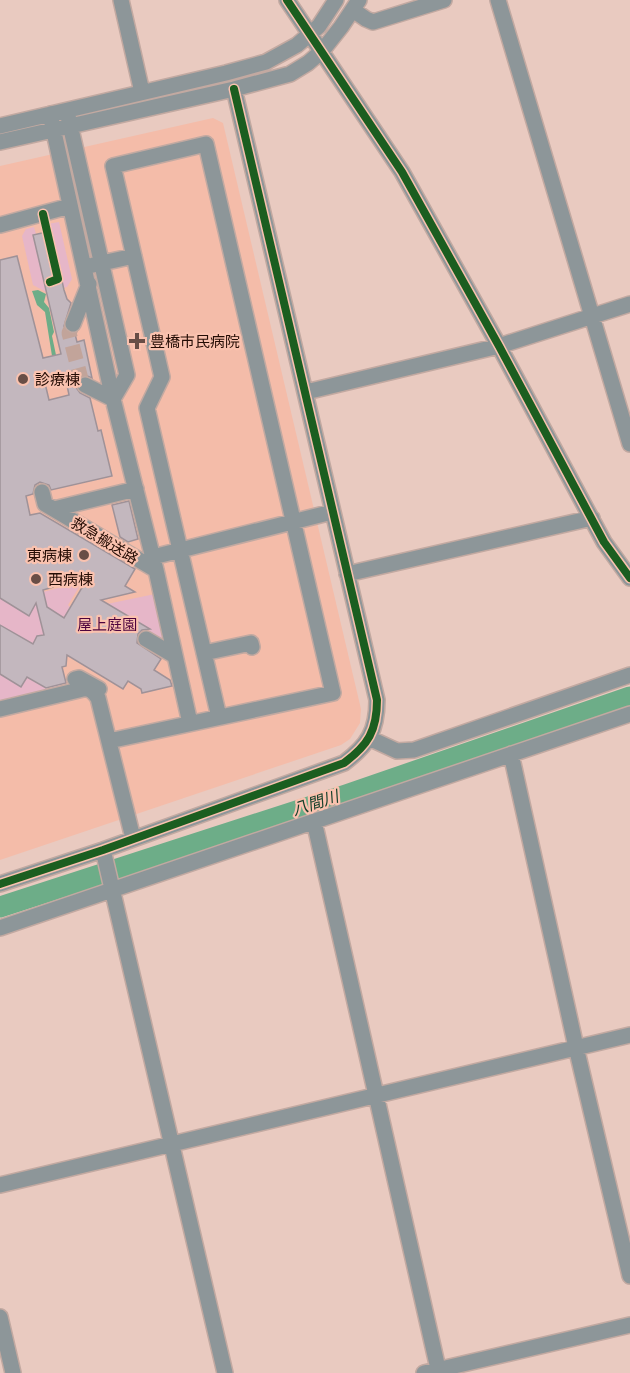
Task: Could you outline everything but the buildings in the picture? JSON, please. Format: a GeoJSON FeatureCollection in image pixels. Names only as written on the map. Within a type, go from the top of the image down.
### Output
{"type":"FeatureCollection","features":[{"type":"Feature","properties":{"kind":"street"},"geometry":{"type":"LineString","coordinates":[[121,0],[142,92]]}},
{"type":"Feature","properties":{"kind":"street"},"geometry":{"type":"LineString","coordinates":[[287,0],[402,172],[604,542],[629,575]]}},
{"type":"Feature","properties":{"kind":"street"},"geometry":{"type":"LineString","coordinates":[[0,126],[226,74],[266,62],[282,55],[310,34],[319,26],[336,0]]}},
{"type":"Feature","properties":{"kind":"street"},"geometry":{"type":"LineString","coordinates":[[0,142],[234,90],[290,74],[308,63],[321,51],[356,5],[366,19],[374,22],[444,0]]}},
{"type":"Feature","properties":{"kind":"street"},"geometry":{"type":"LineString","coordinates":[[498,0],[630,444]]}},
{"type":"Feature","properties":{"kind":"street"},"geometry":{"type":"LineString","coordinates":[[0,884],[104,854],[134,838],[344,763],[362,749],[377,718],[377,700],[234,90]]}},
{"type":"Feature","properties":{"kind":"street"},"geometry":{"type":"LineString","coordinates":[[67,111],[127,375],[113,399]]}},
{"type":"Feature","properties":{"kind":"street"},"geometry":{"type":"LineString","coordinates":[[50,114],[113,399],[154,563],[190,723]]}},
{"type":"Feature","properties":{"kind":"street"},"geometry":{"type":"LineString","coordinates":[[109,741],[333,693],[206,144],[113,166],[162,377],[147,408],[219,717]]}},
{"type":"Feature","properties":{"kind":"street"},"geometry":{"type":"LineString","coordinates":[[0,225],[70,206]]}},
{"type":"Feature","properties":{"kind":"street"},"geometry":{"type":"LineString","coordinates":[[85,267],[134,256]]}},
{"type":"Feature","properties":{"kind":"street"},"geometry":{"type":"LineString","coordinates":[[89,284],[74,328],[115,322]]}},
{"type":"Feature","properties":{"kind":"street"},"geometry":{"type":"LineString","coordinates":[[306,392],[499,346],[630,304]]}},
{"type":"Feature","properties":{"kind":"street"},"geometry":{"type":"LineString","coordinates":[[85,385],[113,399]]}},
{"type":"Feature","properties":{"kind":"street","name":"救急搬送路"},"geometry":{"type":"LineString","coordinates":[[54,509],[136,489]]}},
{"type":"Feature","properties":{"kind":"street","name":"救急搬送路"},"geometry":{"type":"LineString","coordinates":[[42,492],[45,504],[154,563]]}},
{"type":"Feature","properties":{"kind":"street"},"geometry":{"type":"LineString","coordinates":[[154,563],[180,550],[332,512]]}},
{"type":"Feature","properties":{"kind":"street"},"geometry":{"type":"LineString","coordinates":[[347,574],[592,518]]}},
{"type":"Feature","properties":{"kind":"street"},"geometry":{"type":"LineString","coordinates":[[146,639],[175,656]]}},
{"type":"Feature","properties":{"kind":"street"},"geometry":{"type":"LineString","coordinates":[[204,653],[251,643],[252,647]]}},
{"type":"Feature","properties":{"kind":"street"},"geometry":{"type":"LineString","coordinates":[[369,738],[397,751],[414,750],[630,675]]}},
{"type":"Feature","properties":{"kind":"street"},"geometry":{"type":"LineString","coordinates":[[0,709],[75,680],[95,693],[134,838]]}},
{"type":"Feature","properties":{"kind":"street"},"geometry":{"type":"LineString","coordinates":[[0,928],[111,888],[630,714]]}},
{"type":"Feature","properties":{"kind":"street"},"geometry":{"type":"LineString","coordinates":[[511,754],[630,1276]]}},
{"type":"Feature","properties":{"kind":"street"},"geometry":{"type":"LineString","coordinates":[[314,820],[376,1094],[434,1372],[630,1325]]}},
{"type":"Feature","properties":{"kind":"street"},"geometry":{"type":"LineString","coordinates":[[104,854],[225,1373]]}},
{"type":"Feature","properties":{"kind":"street"},"geometry":{"type":"LineString","coordinates":[[0,1185],[630,1035]]}},
{"type":"Feature","properties":{"kind":"street"},"geometry":{"type":"LineString","coordinates":[[0,1317],[13,1373]]}},
{"type":"Feature","properties":{"kind":"shaded area","name":"豊橋市民病院"},"geometry":{"type":"Polygon","coordinates":[[[213,118],[223,123],[361,709],[360,723],[350,739],[341,745],[0,860],[0,166],[213,118]]]}},
{"type":"Feature","properties":{"kind":"shaded area"},"geometry":{"type":"Polygon","coordinates":[[[59,222],[72,279],[67,287],[55,290],[51,231],[47,224],[59,222]]]}},
{"type":"Feature","properties":{"kind":"shaded area"},"geometry":{"type":"Polygon","coordinates":[[[34,227],[36,234],[33,235],[44,284],[48,284],[50,291],[46,292],[33,285],[22,236],[26,229],[34,227]]]}},
{"type":"Feature","properties":{"kind":"shaded area"},"geometry":{"type":"Polygon","coordinates":[[[38,290],[46,294],[44,302],[49,308],[56,355],[52,356],[45,312],[37,305],[32,291],[38,290]]]}},
{"type":"Feature","properties":{"kind":"shaded area"},"geometry":{"type":"Polygon","coordinates":[[[74,584],[79,587],[68,605],[70,607],[64,618],[53,611],[48,612],[43,592],[74,584]]]}},
{"type":"Feature","properties":{"kind":"shaded area"},"geometry":{"type":"Polygon","coordinates":[[[155,594],[165,644],[147,635],[150,629],[107,604],[155,594]]]}},
{"type":"Feature","properties":{"kind":"shaded area"},"geometry":{"type":"Polygon","coordinates":[[[0,598],[29,615],[36,603],[44,635],[37,636],[33,644],[0,625],[0,598]]]}},
{"type":"Feature","properties":{"kind":"shaded area"},"geometry":{"type":"Polygon","coordinates":[[[0,674],[21,687],[27,677],[50,690],[58,678],[60,689],[0,702],[0,674]]]}},
{"type":"Feature","properties":{"kind":"waterway","name":"八間川"},"geometry":{"type":"LineString","coordinates":[[0,907],[346,795],[630,697]]}},
{"type":"Feature","properties":{"kind":"tunnel"},"geometry":{"type":"LineString","coordinates":[[73,324],[69,333],[82,383],[85,385]]}},
{"type":"Feature","properties":{"kind":"cycle path"},"geometry":{"type":"LineString","coordinates":[[287,0],[402,172],[604,542],[630,578]]}},
{"type":"Feature","properties":{"kind":"cycle path"},"geometry":{"type":"LineString","coordinates":[[0,884],[103,850],[344,763],[365,743],[373,729],[377,700],[234,89]]}},
{"type":"Feature","properties":{"kind":"cycle path"},"geometry":{"type":"LineString","coordinates":[[43,214],[58,279],[50,282]]}},
{"type":"Feature","properties":{"kind":"place","name":"豊橋市民病院"},"geometry":{"type":"Point","coordinates":[137,341]}},
{"type":"Feature","properties":{"kind":"place","name":"診療棟"},"geometry":{"type":"Point","coordinates":[23,379]}},
{"type":"Feature","properties":{"kind":"place","name":"東病棟"},"geometry":{"type":"Point","coordinates":[84,555]}},
{"type":"Feature","properties":{"kind":"place","name":"西病棟"},"geometry":{"type":"Point","coordinates":[36,579]}},
{"type":"Feature","properties":{"kind":"park label","name":"屋上庭園"},"geometry":{"type":"Point","coordinates":[107,624]}}]}
